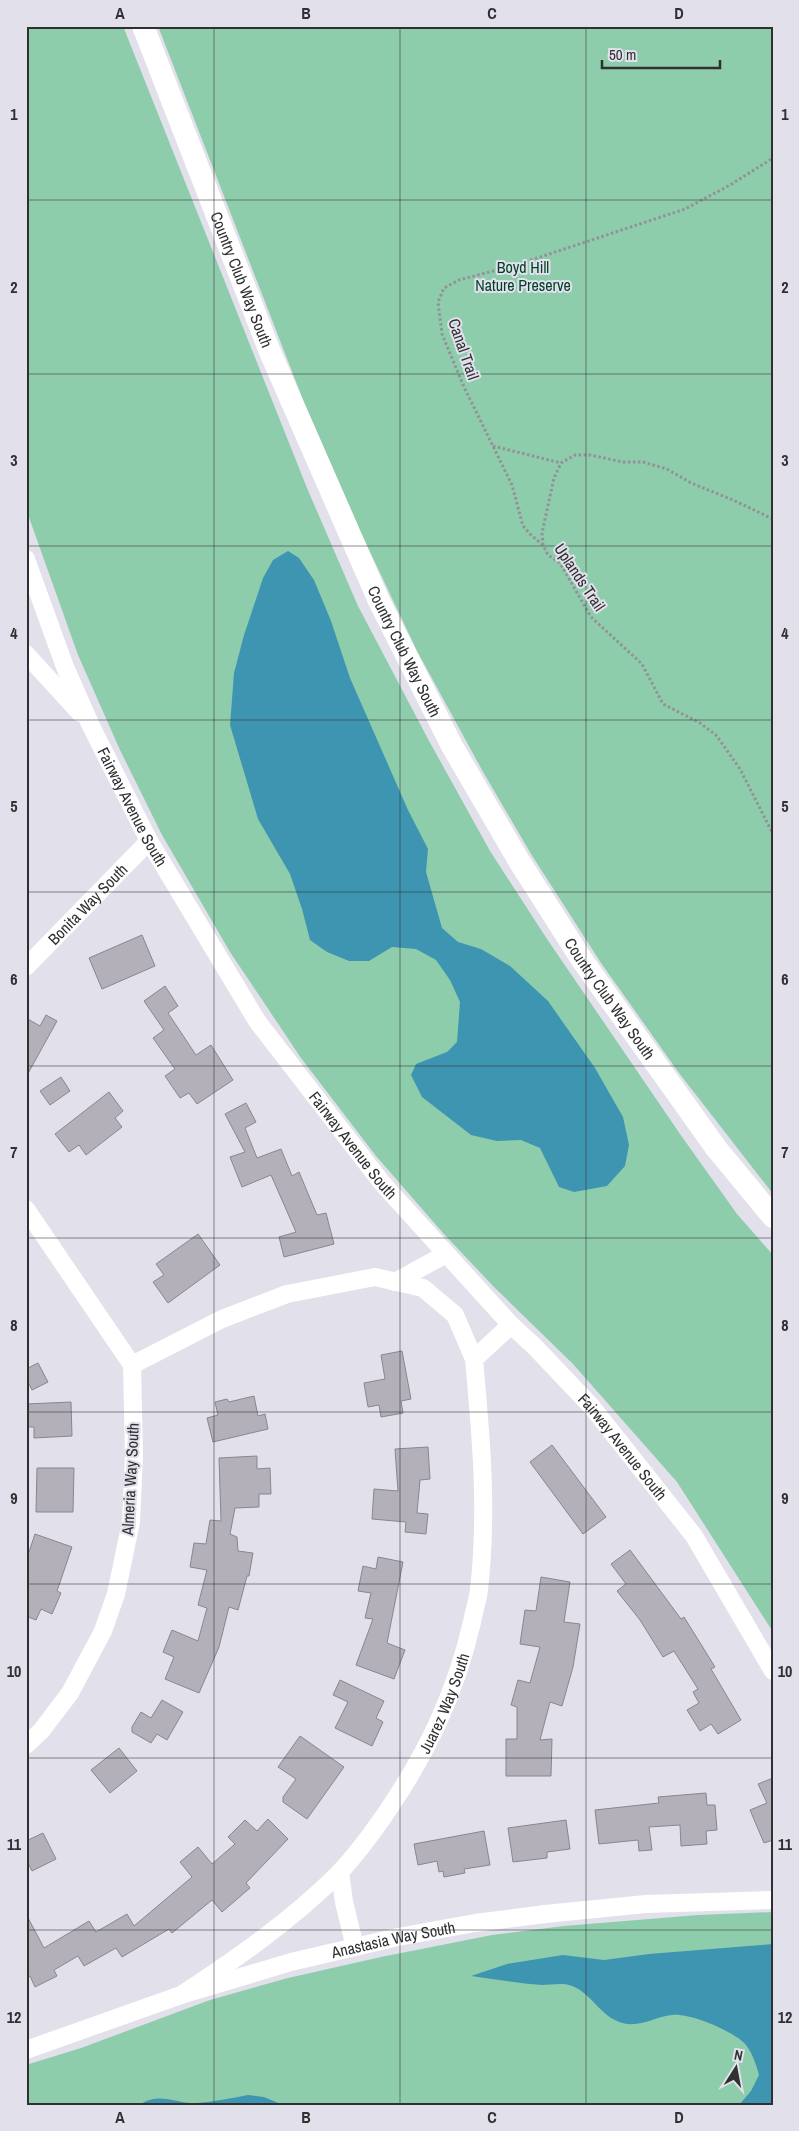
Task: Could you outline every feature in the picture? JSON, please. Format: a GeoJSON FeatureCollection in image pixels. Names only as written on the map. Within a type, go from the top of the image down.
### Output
{"type":"FeatureCollection","features":[{"type":"Feature","properties":{"kind":"street","name":"Country Club Way South"},"geometry":{"type":"LineString","coordinates":[[143,26],[270,352],[379,601],[452,746],[519,861],[582,960],[716,1148],[773,1217]]}},
{"type":"Feature","properties":{"kind":"street","name":"Fairway Avenue South"},"geometry":{"type":"LineString","coordinates":[[26,558],[65,667],[91,726],[149,841],[257,1021],[382,1183],[511,1326],[534,1346],[592,1407],[694,1536],[773,1671]]}},
{"type":"Feature","properties":{"kind":"street"},"geometry":{"type":"LineString","coordinates":[[26,654],[91,726]]}},
{"type":"Feature","properties":{"kind":"street","name":"Bonita Way South"},"geometry":{"type":"LineString","coordinates":[[26,967],[149,841]]}},
{"type":"Feature","properties":{"kind":"street"},"geometry":{"type":"LineString","coordinates":[[26,1209],[132,1365],[222,1318],[287,1294],[375,1277],[423,1288],[455,1314],[474,1359],[511,1326]]}},
{"type":"Feature","properties":{"kind":"street"},"geometry":{"type":"LineString","coordinates":[[395,1282],[446,1254]]}},
{"type":"Feature","properties":{"kind":"street","name":"Juarez Way South"},"geometry":{"type":"LineString","coordinates":[[181,1995],[240,1957],[320,1891],[340,1872],[370,1836],[414,1772],[445,1710],[464,1658],[479,1591],[484,1534],[484,1470],[474,1359]]}},
{"type":"Feature","properties":{"kind":"street","name":"Almeria Way South"},"geometry":{"type":"LineString","coordinates":[[26,1746],[70,1693],[103,1631],[116,1594],[131,1522],[134,1456],[132,1365]]}},
{"type":"Feature","properties":{"kind":"street"},"geometry":{"type":"LineString","coordinates":[[340,1872],[344,1902],[355,1947]]}},
{"type":"Feature","properties":{"kind":"street","name":"Anastasia Way South"},"geometry":{"type":"LineString","coordinates":[[26,2050],[181,1995],[291,1962],[355,1947],[475,1923],[545,1914],[646,1904],[773,1900]]}},
{"type":"Feature","properties":{"kind":"path","name":"Canal Trail"},"geometry":{"type":"LineString","coordinates":[[543,545],[523,526],[512,485],[464,388],[442,334],[438,302],[444,288],[460,280],[516,265],[685,209],[730,185],[773,158]]}},
{"type":"Feature","properties":{"kind":"path"},"geometry":{"type":"LineString","coordinates":[[492,446],[560,463],[575,455],[590,455],[623,462],[642,462],[668,469],[691,483],[733,500],[773,520]]}},
{"type":"Feature","properties":{"kind":"path","name":"Uplands Trail"},"geometry":{"type":"LineString","coordinates":[[560,463],[554,478],[542,533],[543,545],[548,555],[560,563],[591,617],[642,664],[663,704],[700,723],[716,734],[740,770],[773,834]]}},
{"type":"Feature","properties":{"kind":"green space"},"geometry":{"type":"Polygon","coordinates":[[[26,26],[123,26],[307,488],[358,606],[428,739],[490,851],[547,939],[737,1214],[773,1255],[773,1632],[677,1482],[573,1364],[494,1287],[443,1233],[376,1156],[301,1058],[230,952],[162,835],[120,750],[78,655],[26,509],[26,26]]]}},
{"type":"Feature","properties":{"kind":"green space","name":"Boyd Hill Nature Preserve"},"geometry":{"type":"Polygon","coordinates":[[[158,26],[773,26],[773,1194],[679,1073],[601,963],[531,854],[482,770],[417,651],[362,535],[305,405],[158,26]]]}},
{"type":"Feature","properties":{"kind":"green space"},"geometry":{"type":"Polygon","coordinates":[[[773,1912],[773,2105],[26,2105],[26,2065],[81,2048],[210,2000],[288,1978],[492,1935],[564,1926],[698,1915],[773,1912]]]}},
{"type":"Feature","properties":{"kind":"water"},"geometry":{"type":"Polygon","coordinates":[[[288,551],[299,558],[314,580],[331,621],[350,678],[408,810],[428,849],[426,872],[442,928],[458,942],[481,949],[510,966],[548,1001],[595,1068],[623,1117],[629,1145],[625,1166],[607,1186],[574,1192],[559,1187],[540,1148],[521,1140],[497,1141],[471,1135],[422,1097],[411,1075],[416,1064],[447,1052],[457,1042],[460,1002],[450,980],[436,960],[416,949],[392,947],[369,961],[349,961],[327,952],[310,940],[290,874],[258,819],[230,725],[234,673],[244,635],[263,578],[273,560],[288,551]]]}},
{"type":"Feature","properties":{"kind":"water"},"geometry":{"type":"Polygon","coordinates":[[[773,1944],[773,2105],[739,2105],[751,2091],[759,2075],[755,2061],[751,2052],[742,2041],[709,2023],[699,2019],[672,2015],[638,2024],[624,2023],[604,2013],[583,1992],[569,1985],[542,1985],[471,1976],[507,1964],[563,1955],[604,1960],[649,1954],[773,1944]]]}},
{"type":"Feature","properties":{"kind":"water"},"geometry":{"type":"Polygon","coordinates":[[[248,2095],[264,2097],[283,2105],[139,2105],[161,2098],[197,2103],[248,2095]]]}},
{"type":"Feature","properties":{"kind":"building"},"geometry":{"type":"Polygon","coordinates":[[[142,935],[155,966],[102,989],[89,958],[142,935]]]}},
{"type":"Feature","properties":{"kind":"building"},"geometry":{"type":"Polygon","coordinates":[[[165,986],[178,1006],[168,1013],[196,1055],[211,1045],[233,1080],[197,1104],[189,1093],[180,1098],[165,1076],[175,1069],[153,1038],[164,1030],[144,1001],[165,986]]]}},
{"type":"Feature","properties":{"kind":"building"},"geometry":{"type":"Polygon","coordinates":[[[46,1015],[57,1021],[26,1077],[26,1018],[40,1026],[46,1015]]]}},
{"type":"Feature","properties":{"kind":"building"},"geometry":{"type":"Polygon","coordinates":[[[61,1077],[70,1091],[50,1105],[40,1091],[61,1077]]]}},
{"type":"Feature","properties":{"kind":"building"},"geometry":{"type":"Polygon","coordinates":[[[109,1092],[123,1111],[115,1118],[122,1127],[86,1155],[79,1145],[69,1152],[55,1134],[109,1092]]]}},
{"type":"Feature","properties":{"kind":"building"},"geometry":{"type":"Polygon","coordinates":[[[246,1103],[256,1122],[245,1128],[257,1158],[281,1149],[292,1176],[299,1172],[317,1215],[326,1213],[334,1244],[284,1257],[279,1237],[296,1232],[271,1175],[242,1187],[230,1157],[245,1152],[225,1114],[246,1103]]]}},
{"type":"Feature","properties":{"kind":"building"},"geometry":{"type":"Polygon","coordinates":[[[198,1234],[220,1265],[168,1303],[153,1282],[164,1275],[156,1264],[198,1234]]]}},
{"type":"Feature","properties":{"kind":"building"},"geometry":{"type":"Polygon","coordinates":[[[402,1351],[411,1399],[401,1401],[403,1413],[381,1417],[379,1405],[368,1407],[364,1383],[385,1379],[381,1355],[402,1351]]]}},
{"type":"Feature","properties":{"kind":"building"},"geometry":{"type":"Polygon","coordinates":[[[38,1363],[48,1382],[32,1390],[26,1378],[26,1369],[38,1363]]]}},
{"type":"Feature","properties":{"kind":"building"},"geometry":{"type":"Polygon","coordinates":[[[254,1396],[258,1416],[265,1414],[268,1429],[213,1442],[207,1418],[218,1415],[215,1402],[227,1399],[229,1402],[254,1396]]]}},
{"type":"Feature","properties":{"kind":"building"},"geometry":{"type":"Polygon","coordinates":[[[71,1402],[72,1436],[34,1438],[34,1427],[26,1427],[26,1404],[71,1402]]]}},
{"type":"Feature","properties":{"kind":"building"},"geometry":{"type":"Polygon","coordinates":[[[552,1445],[606,1517],[583,1534],[530,1462],[552,1445]]]}},
{"type":"Feature","properties":{"kind":"building"},"geometry":{"type":"Polygon","coordinates":[[[428,1447],[430,1479],[420,1480],[417,1513],[428,1514],[426,1534],[405,1532],[406,1522],[372,1519],[374,1489],[398,1491],[395,1449],[428,1447]]]}},
{"type":"Feature","properties":{"kind":"building"},"geometry":{"type":"Polygon","coordinates":[[[257,1456],[257,1469],[270,1468],[271,1494],[259,1494],[259,1507],[235,1508],[230,1534],[237,1537],[238,1551],[253,1553],[249,1576],[247,1576],[238,1610],[229,1607],[219,1647],[199,1693],[165,1679],[174,1657],[163,1652],[172,1630],[198,1641],[207,1608],[198,1605],[207,1570],[190,1567],[194,1543],[206,1544],[210,1520],[221,1521],[219,1458],[257,1456]]]}},
{"type":"Feature","properties":{"kind":"building"},"geometry":{"type":"Polygon","coordinates":[[[37,1468],[74,1468],[73,1512],[36,1512],[37,1468]]]}},
{"type":"Feature","properties":{"kind":"building"},"geometry":{"type":"Polygon","coordinates":[[[35,1534],[72,1547],[57,1591],[61,1593],[52,1614],[41,1609],[36,1620],[26,1616],[26,1561],[35,1534]]]}},
{"type":"Feature","properties":{"kind":"building"},"geometry":{"type":"Polygon","coordinates":[[[630,1550],[681,1619],[684,1617],[715,1667],[711,1669],[741,1720],[718,1734],[711,1724],[700,1731],[687,1710],[699,1703],[693,1692],[698,1689],[674,1651],[663,1657],[640,1620],[617,1591],[626,1584],[611,1564],[630,1550]]]}},
{"type":"Feature","properties":{"kind":"building"},"geometry":{"type":"Polygon","coordinates":[[[378,1557],[403,1562],[387,1643],[405,1650],[394,1679],[356,1665],[373,1619],[365,1618],[371,1593],[358,1591],[363,1566],[376,1569],[378,1557]]]}},
{"type":"Feature","properties":{"kind":"building"},"geometry":{"type":"Polygon","coordinates":[[[541,1577],[570,1582],[564,1622],[580,1624],[573,1667],[562,1706],[550,1702],[540,1740],[552,1739],[551,1776],[506,1776],[506,1739],[517,1739],[517,1707],[511,1705],[518,1680],[530,1683],[540,1647],[520,1644],[525,1610],[536,1611],[541,1577]]]}},
{"type":"Feature","properties":{"kind":"building"},"geometry":{"type":"Polygon","coordinates":[[[340,1680],[384,1701],[376,1718],[383,1722],[372,1746],[335,1728],[348,1702],[333,1695],[340,1680]]]}},
{"type":"Feature","properties":{"kind":"building"},"geometry":{"type":"Polygon","coordinates":[[[162,1700],[183,1712],[167,1740],[157,1734],[151,1743],[132,1732],[132,1727],[141,1712],[151,1718],[162,1700]]]}},
{"type":"Feature","properties":{"kind":"building"},"geometry":{"type":"Polygon","coordinates":[[[300,1736],[344,1767],[307,1819],[283,1802],[283,1797],[296,1779],[278,1767],[300,1736]]]}},
{"type":"Feature","properties":{"kind":"building"},"geometry":{"type":"Polygon","coordinates":[[[119,1748],[137,1771],[110,1793],[91,1770],[119,1748]]]}},
{"type":"Feature","properties":{"kind":"building"},"geometry":{"type":"Polygon","coordinates":[[[773,1778],[773,1840],[764,1843],[750,1810],[767,1803],[758,1784],[773,1778]]]}},
{"type":"Feature","properties":{"kind":"building"},"geometry":{"type":"Polygon","coordinates":[[[706,1793],[707,1805],[715,1805],[717,1830],[706,1831],[707,1844],[681,1846],[680,1825],[649,1827],[652,1850],[639,1851],[638,1840],[599,1844],[595,1810],[659,1803],[658,1797],[706,1793]]]}},
{"type":"Feature","properties":{"kind":"building"},"geometry":{"type":"Polygon","coordinates":[[[268,1819],[288,1839],[246,1883],[250,1888],[222,1912],[212,1900],[172,1933],[169,1929],[122,1957],[116,1948],[84,1966],[78,1956],[54,1970],[57,1976],[35,1987],[30,1976],[26,1978],[26,1914],[44,1948],[89,1921],[96,1932],[127,1914],[134,1926],[192,1877],[180,1862],[198,1847],[212,1864],[235,1844],[228,1837],[245,1820],[257,1831],[268,1819]]]}},
{"type":"Feature","properties":{"kind":"building"},"geometry":{"type":"Polygon","coordinates":[[[566,1820],[570,1849],[547,1852],[547,1858],[513,1862],[508,1828],[566,1820]]]}},
{"type":"Feature","properties":{"kind":"building"},"geometry":{"type":"Polygon","coordinates":[[[484,1831],[490,1865],[464,1869],[465,1873],[444,1877],[443,1871],[439,1872],[437,1861],[418,1865],[414,1844],[484,1831]]]}},
{"type":"Feature","properties":{"kind":"building"},"geometry":{"type":"Polygon","coordinates":[[[43,1833],[56,1859],[32,1871],[26,1859],[26,1841],[43,1833]]]}}]}
